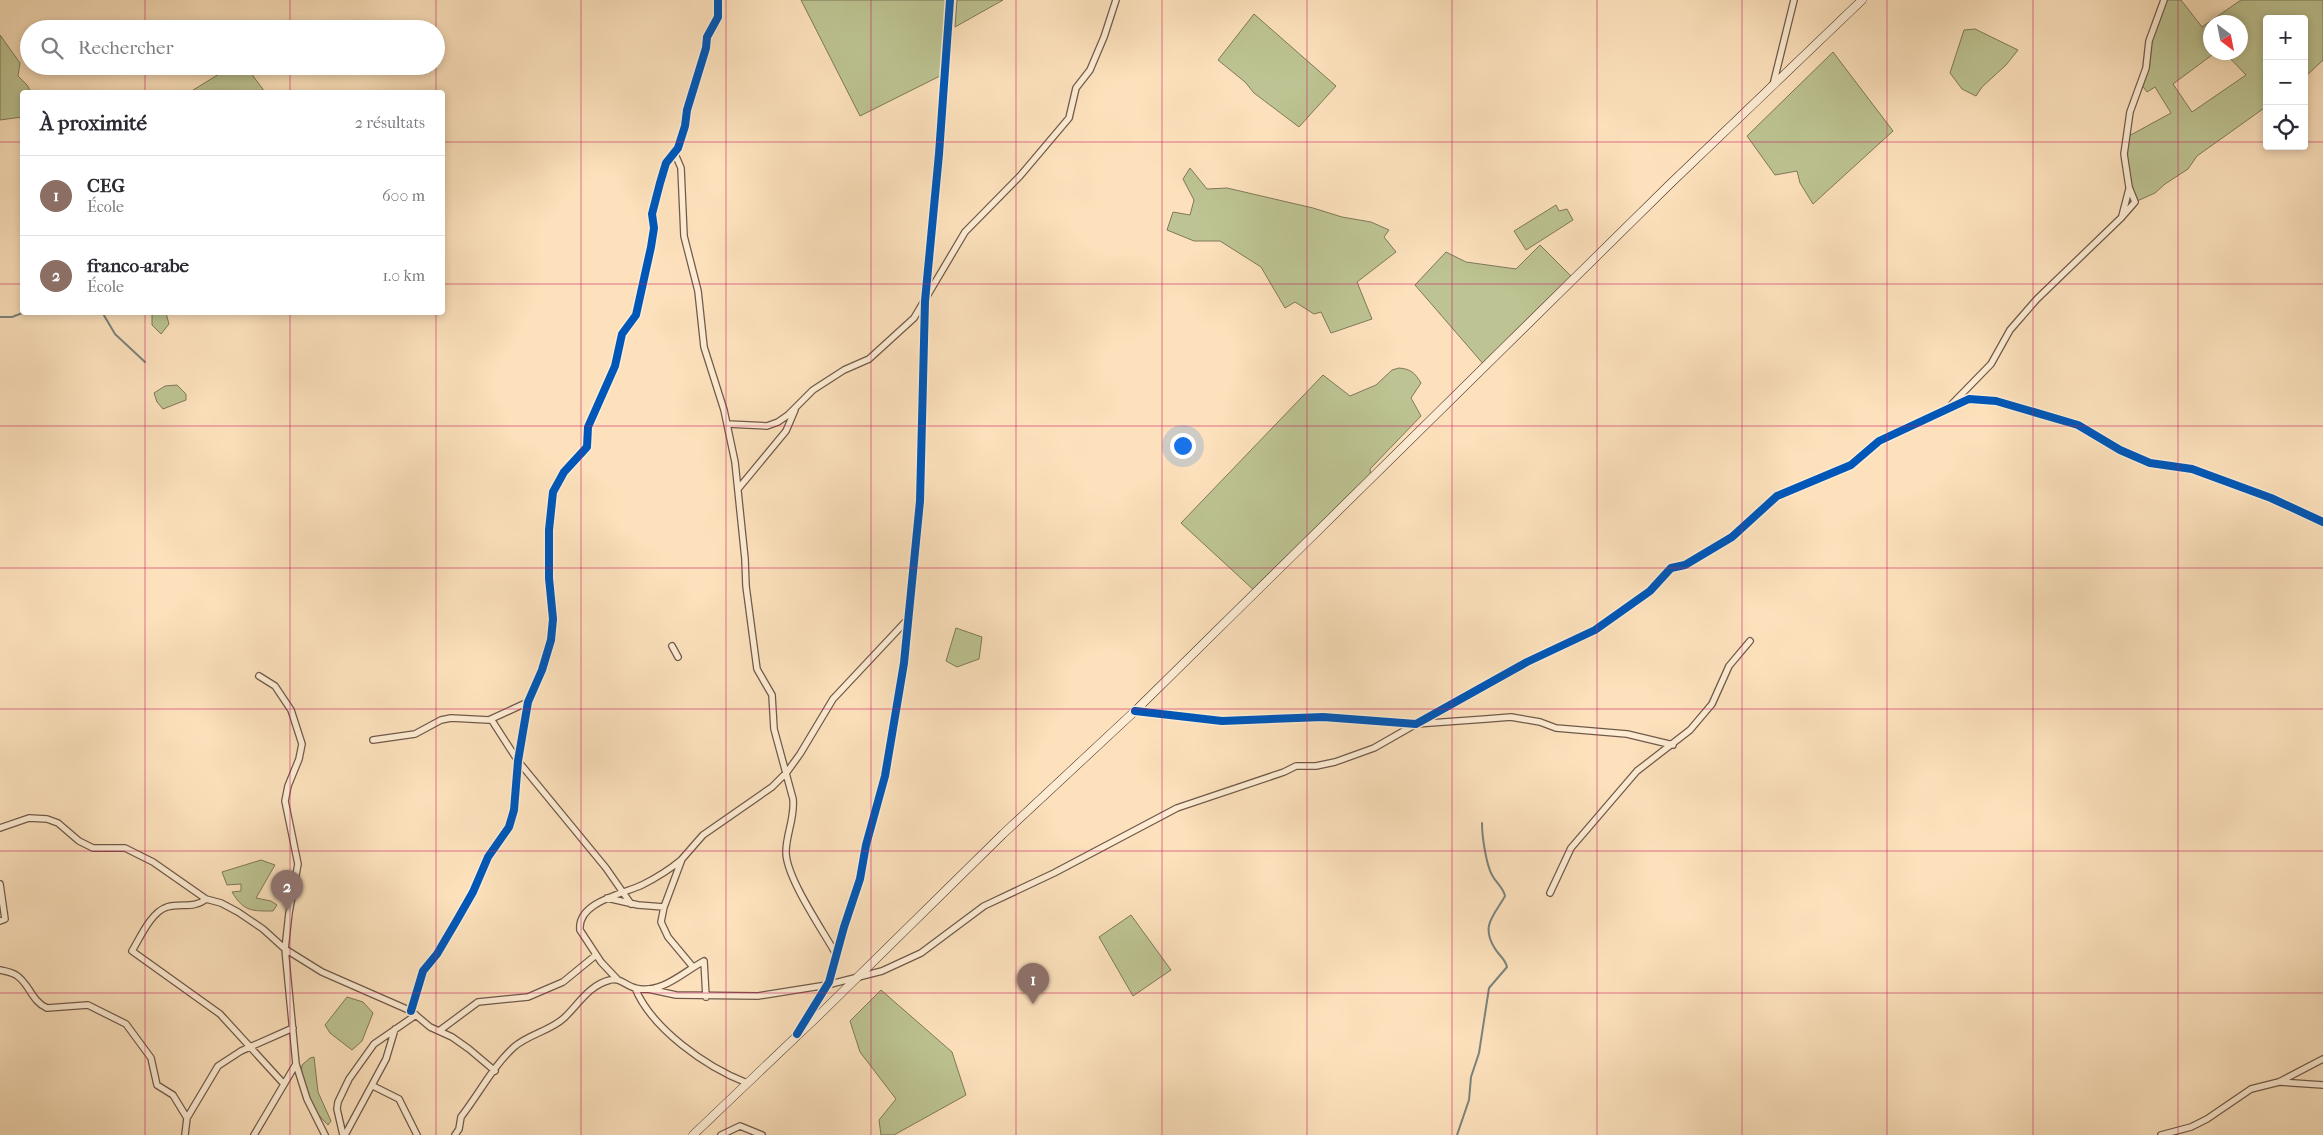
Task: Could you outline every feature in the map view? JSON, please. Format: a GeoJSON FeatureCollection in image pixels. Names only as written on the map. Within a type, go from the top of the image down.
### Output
{"type":"FeatureCollection","features":[{"type":"Feature","properties":{"kind":"main road"},"geometry":{"type":"LineString","coordinates":[[693,1135],[856,979],[1003,834],[1135,711],[1669,185],[1862,0]]}},
{"type":"Feature","properties":{"kind":"street"},"geometry":{"type":"LineString","coordinates":[[344,1135],[337,1116],[338,1102],[368,1050],[413,1013],[423,971],[446,940],[473,892],[488,857],[509,827],[516,804],[518,761],[528,702],[542,670],[551,640],[553,619],[549,578],[549,530],[553,492],[564,472],[587,447],[588,427],[615,366],[622,334],[636,315],[651,246],[654,207],[666,163],[675,154],[685,126],[687,110],[706,48],[707,37],[718,17],[718,0]]}},
{"type":"Feature","properties":{"kind":"street"},"geometry":{"type":"LineString","coordinates":[[797,1034],[827,985],[860,879],[866,845],[885,776],[909,617],[920,487],[925,301],[940,145],[950,0]]}},
{"type":"Feature","properties":{"kind":"street"},"geometry":{"type":"LineString","coordinates":[[727,424],[767,426],[783,418],[796,408],[813,390],[844,370],[869,359],[914,318],[966,232],[1020,176],[1069,118],[1076,88],[1090,70],[1104,37],[1116,0]]}},
{"type":"Feature","properties":{"kind":"street"},"geometry":{"type":"LineString","coordinates":[[1773,87],[1794,0]]}},
{"type":"Feature","properties":{"kind":"street"},"geometry":{"type":"LineString","coordinates":[[1947,409],[1991,364],[2010,330],[2037,299],[2121,218],[2129,187],[2124,154],[2130,112],[2146,68],[2149,41],[2164,0]]}},
{"type":"Feature","properties":{"kind":"street"},"geometry":{"type":"LineString","coordinates":[[675,154],[681,168],[684,236],[698,291],[704,347],[727,424],[735,462],[746,586],[757,669],[772,695],[774,729],[787,772],[794,810],[787,858],[794,879],[837,956]]}},
{"type":"Feature","properties":{"kind":"street"},"geometry":{"type":"LineString","coordinates":[[909,617],[826,708],[806,744],[787,772],[772,787],[703,835],[682,859],[654,878],[609,897],[587,912],[580,924],[580,930],[596,955],[617,979],[635,988],[666,994],[706,997],[758,996],[827,985],[882,971],[921,953],[984,906],[1054,873],[1177,808],[1284,772],[1296,766],[1316,766],[1336,762],[1374,748],[1527,662],[1595,630],[1650,591],[1662,576],[1672,568],[1685,565],[1732,537],[1777,496],[1851,465],[1879,440],[1969,399],[1978,398],[2078,425],[2120,450],[2150,463],[2192,469],[2270,498],[2323,522]]}},
{"type":"Feature","properties":{"kind":"street"},"geometry":{"type":"LineString","coordinates":[[738,489],[786,431],[796,408]]}},
{"type":"Feature","properties":{"kind":"street"},"geometry":{"type":"LineString","coordinates":[[1550,892],[1564,860],[1580,837],[1638,771],[1690,730],[1712,704],[1729,666],[1750,641]]}},
{"type":"Feature","properties":{"kind":"street"},"geometry":{"type":"LineString","coordinates":[[672,646],[678,657]]}},
{"type":"Feature","properties":{"kind":"street"},"geometry":{"type":"LineString","coordinates":[[259,676],[275,686],[287,703],[299,730],[302,744],[285,801],[298,864],[285,949],[296,1064],[307,1099],[325,1135]]}},
{"type":"Feature","properties":{"kind":"street"},"geometry":{"type":"LineString","coordinates":[[373,740],[415,734],[445,719],[463,717],[492,719],[528,702]]}},
{"type":"Feature","properties":{"kind":"street"},"geometry":{"type":"LineString","coordinates":[[1135,711],[1222,721],[1323,717],[1416,724],[1511,717],[1540,722],[1556,728],[1627,734],[1673,745]]}},
{"type":"Feature","properties":{"kind":"street"},"geometry":{"type":"LineString","coordinates":[[492,719],[518,761],[614,880],[631,904]]}},
{"type":"Feature","properties":{"kind":"street"},"geometry":{"type":"LineString","coordinates":[[0,828],[28,818],[47,819],[58,823],[79,841],[93,848],[124,848],[148,860],[206,899],[238,912],[285,949],[322,972],[413,1013],[469,1049],[495,1071]]}},
{"type":"Feature","properties":{"kind":"street"},"geometry":{"type":"LineString","coordinates":[[682,859],[664,907],[661,922],[665,932],[693,967]]}},
{"type":"Feature","properties":{"kind":"street"},"geometry":{"type":"LineString","coordinates":[[609,897],[614,880]]}},
{"type":"Feature","properties":{"kind":"street"},"geometry":{"type":"LineString","coordinates":[[0,884],[5,919],[0,921]]}},
{"type":"Feature","properties":{"kind":"street"},"geometry":{"type":"LineString","coordinates":[[609,897],[631,904],[664,907]]}},
{"type":"Feature","properties":{"kind":"street"},"geometry":{"type":"LineString","coordinates":[[206,899],[197,905],[163,909],[147,926],[132,951],[220,1014],[284,1082]]}},
{"type":"Feature","properties":{"kind":"street"},"geometry":{"type":"LineString","coordinates":[[439,1031],[478,1002],[528,997],[563,982],[596,955]]}},
{"type":"Feature","properties":{"kind":"street"},"geometry":{"type":"LineString","coordinates":[[648,989],[674,980],[704,961],[706,997]]}},
{"type":"Feature","properties":{"kind":"street"},"geometry":{"type":"LineString","coordinates":[[0,970],[14,974],[21,979],[33,997],[42,1006],[47,1008],[88,1005],[126,1024],[150,1058],[157,1085],[173,1095],[187,1118]]}},
{"type":"Feature","properties":{"kind":"street"},"geometry":{"type":"LineString","coordinates":[[455,1135],[459,1129],[461,1117],[514,1047],[562,1020],[592,989],[603,982],[617,979]]}},
{"type":"Feature","properties":{"kind":"street"},"geometry":{"type":"LineString","coordinates":[[635,988],[650,1014],[686,1048],[730,1076],[747,1082]]}},
{"type":"Feature","properties":{"kind":"street"},"geometry":{"type":"LineString","coordinates":[[185,1135],[187,1118],[218,1066],[293,1028]]}},
{"type":"Feature","properties":{"kind":"street"},"geometry":{"type":"LineString","coordinates":[[344,1135],[373,1086],[386,1059],[395,1029]]}},
{"type":"Feature","properties":{"kind":"street"},"geometry":{"type":"LineString","coordinates":[[2279,1082],[2323,1059]]}},
{"type":"Feature","properties":{"kind":"street"},"geometry":{"type":"LineString","coordinates":[[254,1135],[296,1064]]}},
{"type":"Feature","properties":{"kind":"street"},"geometry":{"type":"LineString","coordinates":[[2161,1135],[2191,1127],[2207,1120],[2254,1087],[2279,1082],[2323,1085]]}},
{"type":"Feature","properties":{"kind":"street"},"geometry":{"type":"LineString","coordinates":[[373,1086],[399,1099],[417,1135]]}},
{"type":"Feature","properties":{"kind":"street"},"geometry":{"type":"LineString","coordinates":[[721,1135],[740,1126],[762,1135]]}},
{"type":"Feature","properties":{"kind":"green space"},"geometry":{"type":"Polygon","coordinates":[[[801,0],[950,0],[946,73],[860,116],[801,0]]]}},
{"type":"Feature","properties":{"kind":"green space"},"geometry":{"type":"Polygon","coordinates":[[[957,0],[1003,0],[955,27],[957,0]]]}},
{"type":"Feature","properties":{"kind":"green space"},"geometry":{"type":"Polygon","coordinates":[[[2164,0],[2181,0],[2203,26],[2203,60],[2205,60],[2173,84],[2192,112],[2246,75],[2232,60],[2248,60],[2248,15],[2219,15],[2241,0],[2323,0],[2323,60],[2308,74],[2308,15],[2263,15],[2263,109],[2197,156],[2188,169],[2155,193],[2135,202],[2124,154],[2127,137],[2171,113],[2155,87],[2147,92],[2141,84],[2149,41],[2164,0]]]}},
{"type":"Feature","properties":{"kind":"green space"},"geometry":{"type":"Polygon","coordinates":[[[1254,14],[1336,86],[1299,127],[1254,93],[1245,82],[1218,60],[1254,14]]]}},
{"type":"Feature","properties":{"kind":"green space"},"geometry":{"type":"Polygon","coordinates":[[[1975,29],[2018,50],[2006,65],[1982,87],[1976,96],[1962,89],[1950,73],[1964,30],[1975,29]]]}},
{"type":"Feature","properties":{"kind":"green space"},"geometry":{"type":"Polygon","coordinates":[[[0,35],[20,63],[18,76],[30,90],[20,90],[20,117],[0,120],[0,35]]]}},
{"type":"Feature","properties":{"kind":"green space"},"geometry":{"type":"Polygon","coordinates":[[[1833,52],[1893,131],[1813,204],[1800,183],[1797,171],[1775,175],[1747,136],[1833,52]]]}},
{"type":"Feature","properties":{"kind":"green space"},"geometry":{"type":"Polygon","coordinates":[[[217,75],[253,75],[264,90],[193,90],[217,75]]]}},
{"type":"Feature","properties":{"kind":"green space"},"geometry":{"type":"Polygon","coordinates":[[[1190,168],[1207,189],[1227,188],[1313,208],[1342,217],[1371,222],[1389,230],[1384,237],[1396,252],[1357,282],[1372,319],[1331,333],[1321,312],[1314,314],[1295,302],[1285,308],[1261,267],[1220,241],[1194,241],[1167,230],[1173,212],[1190,215],[1194,200],[1183,179],[1190,168]]]}},
{"type":"Feature","properties":{"kind":"green space"},"geometry":{"type":"Polygon","coordinates":[[[1556,205],[1559,211],[1567,209],[1573,220],[1526,250],[1514,231],[1556,205]]]}},
{"type":"Feature","properties":{"kind":"green space"},"geometry":{"type":"Polygon","coordinates":[[[1540,245],[1574,279],[1485,366],[1415,285],[1446,252],[1466,262],[1516,269],[1540,245]]]}},
{"type":"Feature","properties":{"kind":"green space"},"geometry":{"type":"Polygon","coordinates":[[[152,315],[167,315],[169,324],[161,334],[152,325],[152,315]]]}},
{"type":"Feature","properties":{"kind":"green space"},"geometry":{"type":"Polygon","coordinates":[[[1399,368],[1412,372],[1421,383],[1411,398],[1421,416],[1370,469],[1371,478],[1257,593],[1181,523],[1323,375],[1350,396],[1376,385],[1392,370],[1399,368]]]}},
{"type":"Feature","properties":{"kind":"green space"},"geometry":{"type":"Polygon","coordinates":[[[177,385],[186,394],[186,400],[163,409],[157,402],[154,393],[165,386],[177,385]]]}},
{"type":"Feature","properties":{"kind":"green space"},"geometry":{"type":"Polygon","coordinates":[[[956,628],[982,637],[979,659],[957,667],[946,661],[956,628]]]}},
{"type":"Feature","properties":{"kind":"green space"},"geometry":{"type":"Polygon","coordinates":[[[261,860],[275,865],[256,898],[271,901],[277,905],[273,911],[254,910],[245,907],[236,899],[232,892],[241,891],[241,884],[227,885],[222,872],[261,860]]]}},
{"type":"Feature","properties":{"kind":"green space"},"geometry":{"type":"Polygon","coordinates":[[[1131,915],[1171,970],[1133,996],[1099,937],[1131,915]]]}},
{"type":"Feature","properties":{"kind":"green space"},"geometry":{"type":"Polygon","coordinates":[[[881,990],[952,1052],[966,1095],[894,1135],[881,1135],[879,1120],[896,1099],[860,1052],[850,1021],[881,990]]]}},
{"type":"Feature","properties":{"kind":"green space"},"geometry":{"type":"Polygon","coordinates":[[[347,997],[363,1002],[373,1013],[362,1041],[352,1050],[330,1033],[325,1025],[347,997]]]}},
{"type":"Feature","properties":{"kind":"green space"},"geometry":{"type":"Polygon","coordinates":[[[314,1057],[318,1092],[331,1121],[328,1125],[312,1105],[303,1082],[302,1065],[314,1057]]]}},
{"type":"Feature","properties":{"kind":"waterway"},"geometry":{"type":"LineString","coordinates":[[0,317],[12,317],[20,314]]}},
{"type":"Feature","properties":{"kind":"waterway"},"geometry":{"type":"LineString","coordinates":[[104,315],[115,334],[145,362]]}},
{"type":"Feature","properties":{"kind":"waterway"},"geometry":{"type":"LineString","coordinates":[[1457,1135],[1469,1100],[1471,1077],[1479,1053],[1489,988],[1507,967],[1490,939],[1490,921],[1505,896],[1492,875],[1488,864],[1482,823]]}},
{"type":"Feature","properties":{"kind":"cycle path"},"geometry":{"type":"LineString","coordinates":[[411,1011],[423,971],[437,954],[473,892],[488,857],[509,827],[514,810],[518,761],[528,702],[542,670],[551,640],[553,619],[549,578],[549,530],[553,492],[564,472],[587,447],[588,427],[615,366],[622,334],[636,315],[651,247],[654,228],[652,214],[660,183],[666,163],[678,148],[685,126],[687,110],[706,48],[707,37],[718,17],[718,0]]}},
{"type":"Feature","properties":{"kind":"cycle path"},"geometry":{"type":"LineString","coordinates":[[797,1034],[829,982],[860,879],[866,845],[885,776],[904,663],[920,501],[925,301],[939,154],[950,0]]}},
{"type":"Feature","properties":{"kind":"cycle path"},"geometry":{"type":"LineString","coordinates":[[1135,711],[1222,721],[1323,717],[1416,724],[1527,662],[1595,630],[1650,591],[1671,568],[1685,565],[1732,537],[1777,496],[1851,465],[1879,441],[1969,399],[1996,401],[2078,425],[2120,450],[2150,463],[2192,469],[2271,498],[2323,522]]}},
{"type":"Feature","properties":{"kind":"place","name":"franco-arabe"},"geometry":{"type":"Point","coordinates":[287,911]}},
{"type":"Feature","properties":{"kind":"place","name":"CEG"},"geometry":{"type":"Point","coordinates":[1033,1004]}}]}
